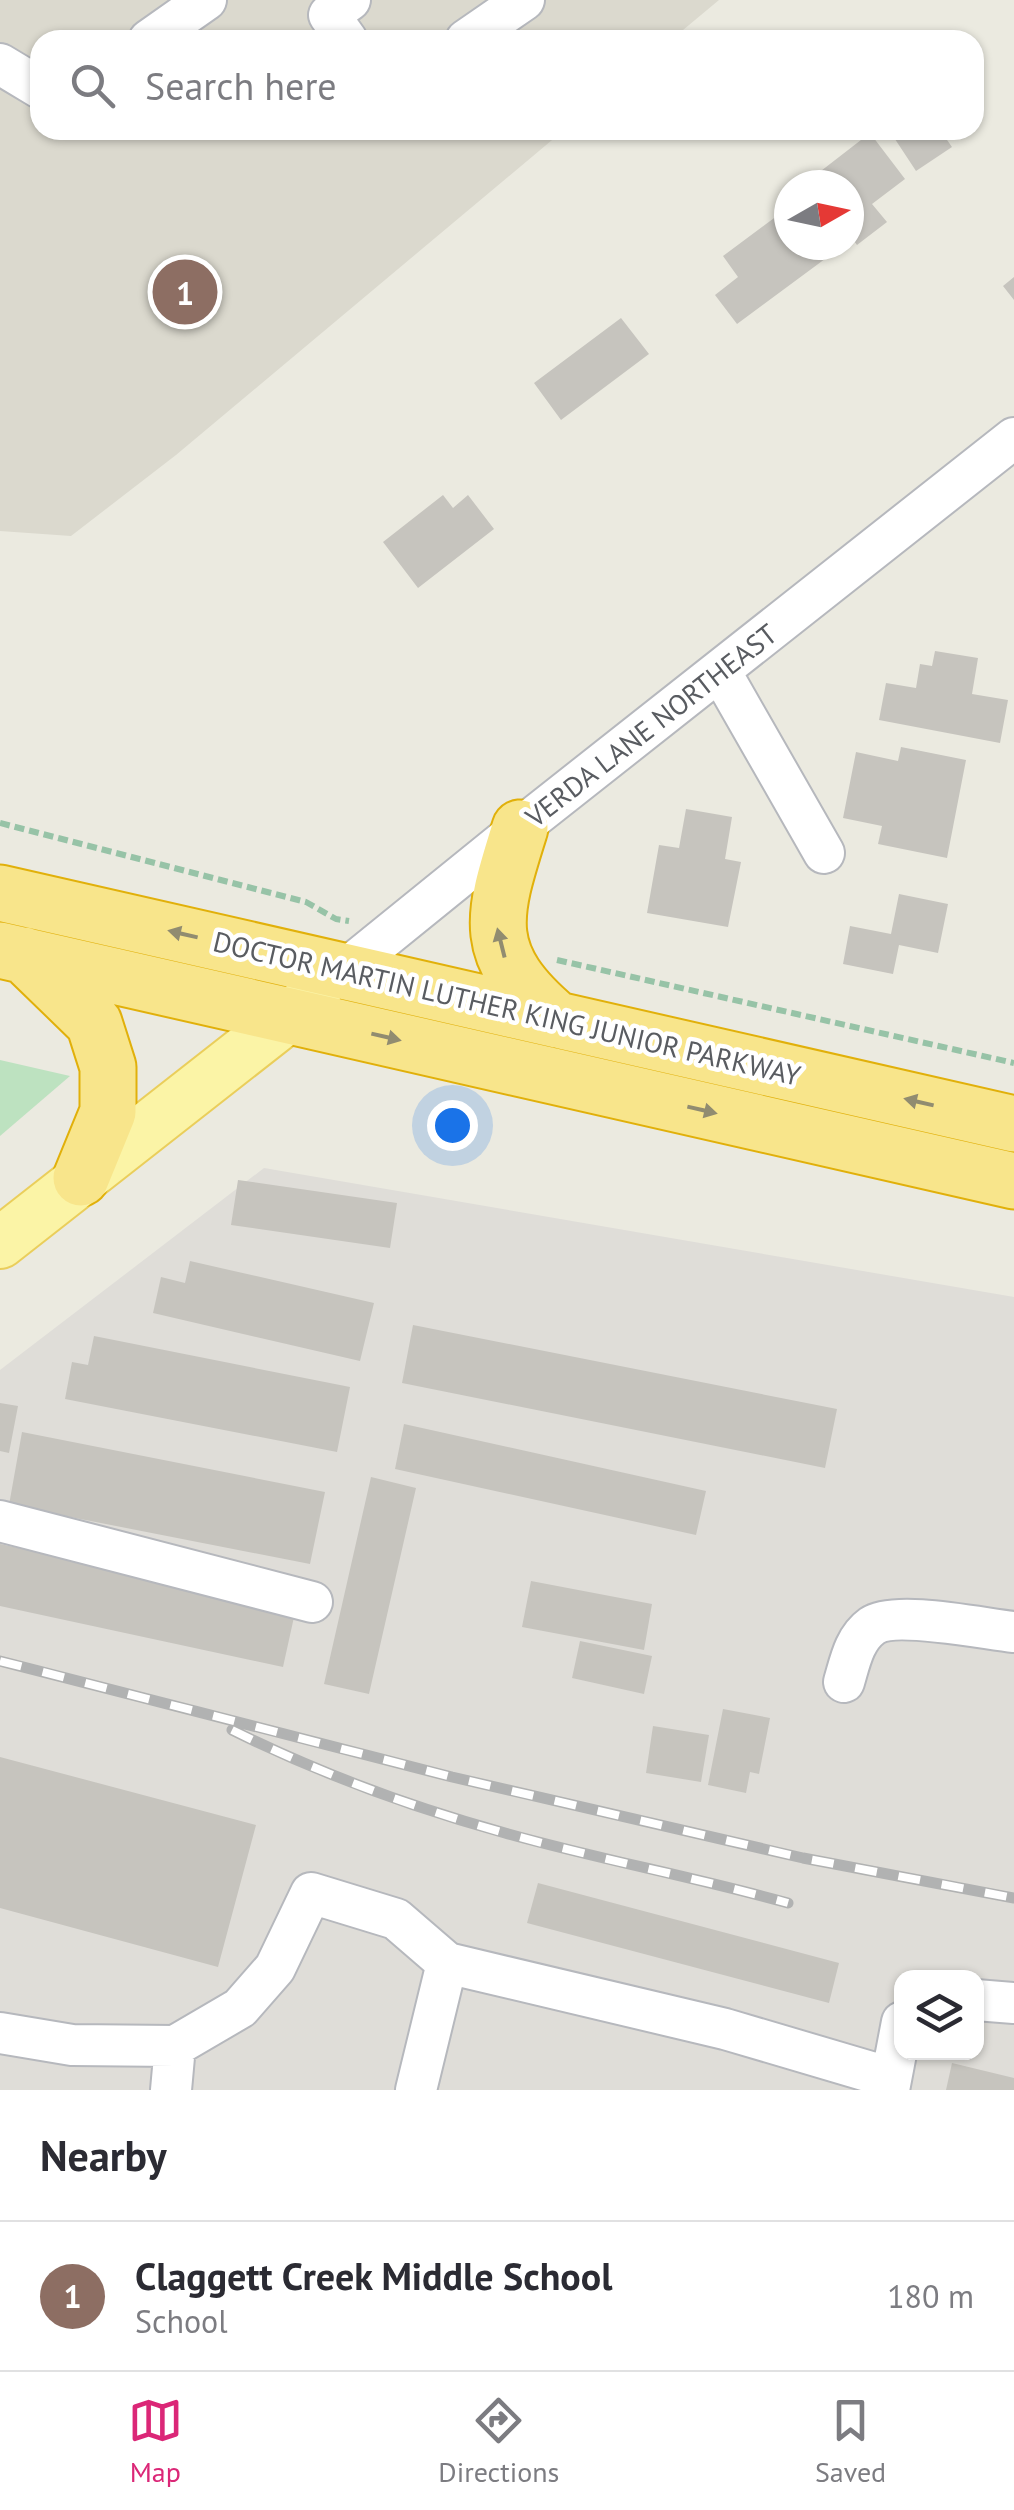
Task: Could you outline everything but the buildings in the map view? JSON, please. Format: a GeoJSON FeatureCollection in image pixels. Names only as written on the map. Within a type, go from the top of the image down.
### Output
{"type":"FeatureCollection","features":[{"type":"Feature","properties":{"kind":"highway"},"geometry":{"type":"LineString","coordinates":[[520,828],[499,894],[497,924],[502,954],[530,996],[557,1020]]}},
{"type":"Feature","properties":{"kind":"highway","name":"DOCTOR MARTIN LUTHER KING JUNIOR PARKWAY"},"geometry":{"type":"LineString","coordinates":[[0,892],[1014,1124]]}},
{"type":"Feature","properties":{"kind":"highway"},"geometry":{"type":"LineString","coordinates":[[12,952],[94,1023],[108,1067],[108,1112],[81,1178]]}},
{"type":"Feature","properties":{"kind":"highway","name":"DOCTOR MARTIN LUTHER KING JUNIOR PARKWAY"},"geometry":{"type":"LineString","coordinates":[[12,952],[1014,1181]]}},
{"type":"Feature","properties":{"kind":"main road","name":"VERDA LANE NORTHEAST"},"geometry":{"type":"LineString","coordinates":[[0,1243],[346,970]]}},
{"type":"Feature","properties":{"kind":"street"},"geometry":{"type":"LineString","coordinates":[[163,30],[206,0]]}},
{"type":"Feature","properties":{"kind":"street"},"geometry":{"type":"LineString","coordinates":[[340,30],[329,15],[350,0]]}},
{"type":"Feature","properties":{"kind":"street"},"geometry":{"type":"LineString","coordinates":[[480,30],[524,0]]}},
{"type":"Feature","properties":{"kind":"street"},"geometry":{"type":"LineString","coordinates":[[0,64],[30,82]]}},
{"type":"Feature","properties":{"kind":"street","name":"VERDA LANE NORTHEAST"},"geometry":{"type":"LineString","coordinates":[[346,970],[1014,438]]}},
{"type":"Feature","properties":{"kind":"street"},"geometry":{"type":"LineString","coordinates":[[720,672],[824,853]]}},
{"type":"Feature","properties":{"kind":"street"},"geometry":{"type":"LineString","coordinates":[[0,1521],[312,1602]]}},
{"type":"Feature","properties":{"kind":"street"},"geometry":{"type":"LineString","coordinates":[[844,1682],[856,1643],[873,1625],[892,1619],[1014,1632]]}},
{"type":"Feature","properties":{"kind":"street"},"geometry":{"type":"LineString","coordinates":[[0,2033],[72,2045],[175,2046],[240,2008],[274,1968],[311,1893],[396,1919],[447,1963],[725,2029],[890,2084]]}},
{"type":"Feature","properties":{"kind":"street"},"geometry":{"type":"LineString","coordinates":[[416,2090],[447,1963]]}},
{"type":"Feature","properties":{"kind":"street"},"geometry":{"type":"LineString","coordinates":[[984,1999],[1014,2003]]}},
{"type":"Feature","properties":{"kind":"street"},"geometry":{"type":"LineString","coordinates":[[171,2090],[175,2046]]}},
{"type":"Feature","properties":{"kind":"path"},"geometry":{"type":"LineString","coordinates":[[0,823],[306,902]]}},
{"type":"Feature","properties":{"kind":"path","name":"DOCTOR MARTIN LUTHER KING JUNIOR PARKWAY"},"geometry":{"type":"LineString","coordinates":[[544,959],[1014,1063]]}},
{"type":"Feature","properties":{"kind":"shaded area"},"geometry":{"type":"Polygon","coordinates":[[[0,0],[719,0],[683,30],[30,30],[30,140],[552,140],[176,455],[71,536],[0,531],[0,0]]]}},
{"type":"Feature","properties":{"kind":"shaded area"},"geometry":{"type":"Polygon","coordinates":[[[264,1168],[1014,1297],[1014,2090],[0,2090],[0,1370],[264,1168]]]}},
{"type":"Feature","properties":{"kind":"green space"},"geometry":{"type":"Polygon","coordinates":[[[0,1060],[70,1076],[0,1136],[0,1060]]]}},
{"type":"Feature","properties":{"kind":"railway"},"geometry":{"type":"LineString","coordinates":[[0,1661],[452,1777],[803,1858],[1014,1898]]}},
{"type":"Feature","properties":{"kind":"railway"},"geometry":{"type":"LineString","coordinates":[[232,1730],[332,1775],[470,1823],[788,1903]]}},
{"type":"Feature","properties":{"kind":"place","name":"Claggett Creek Middle School"},"geometry":{"type":"Point","coordinates":[185,292]}}]}
